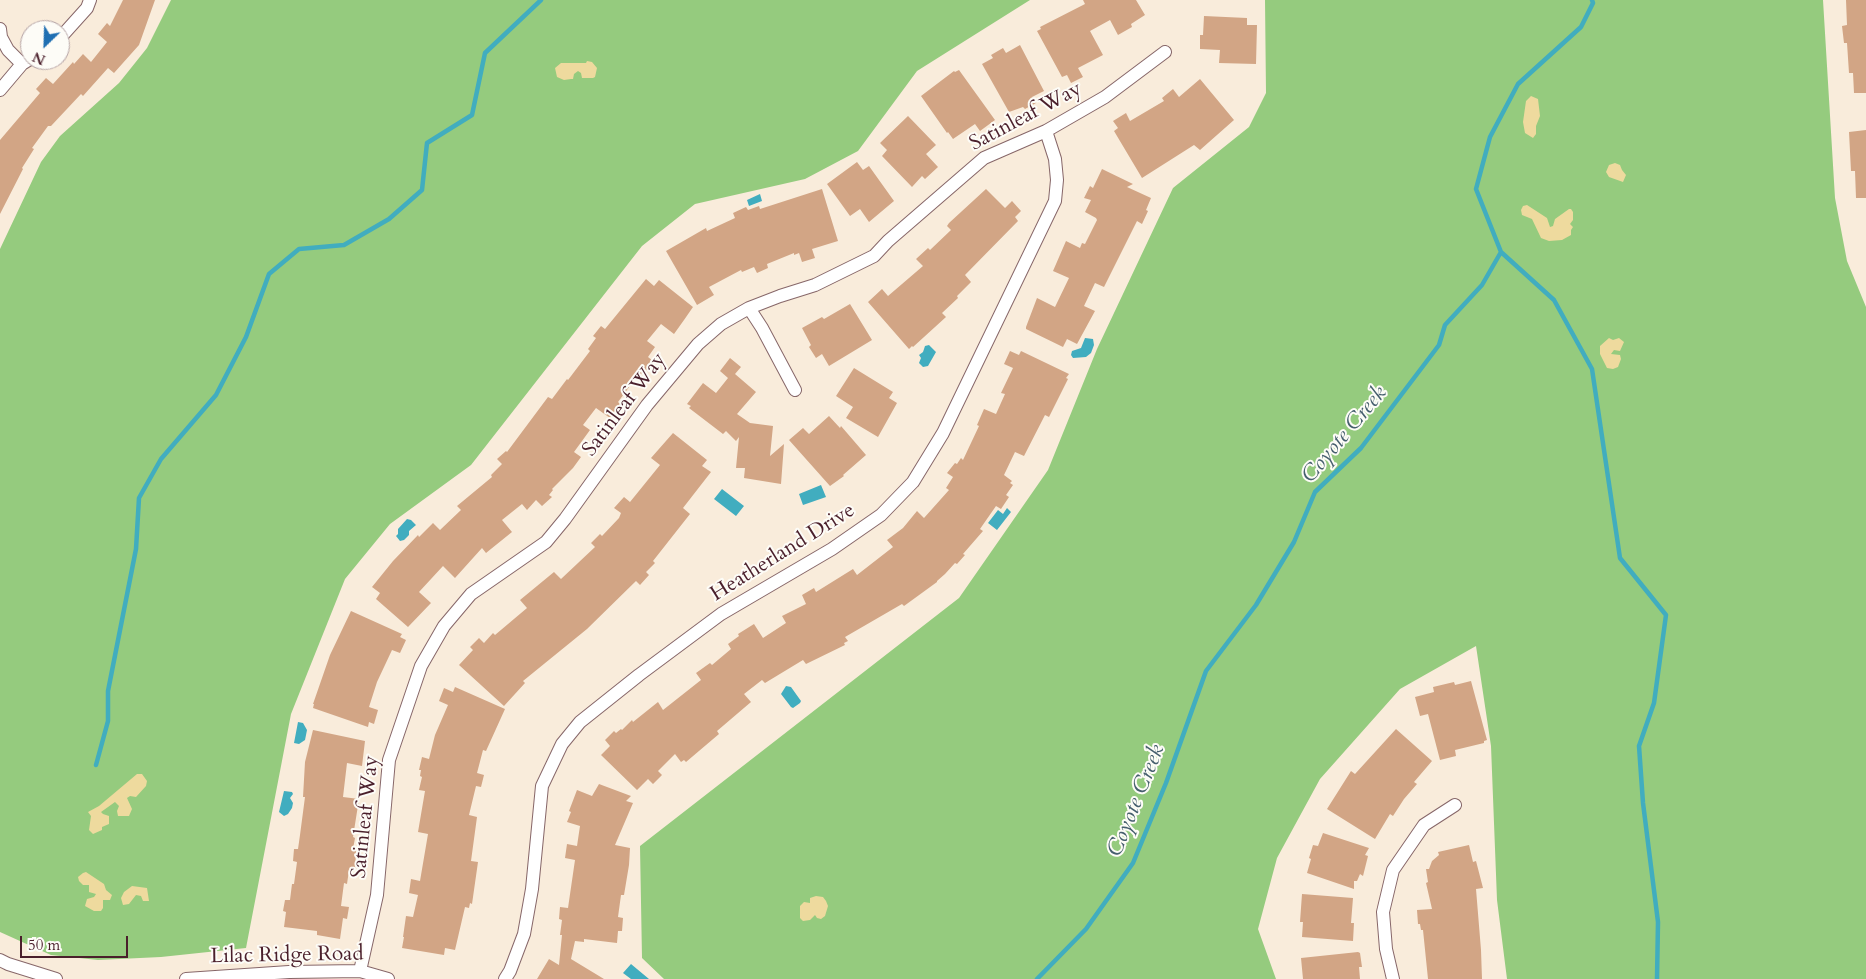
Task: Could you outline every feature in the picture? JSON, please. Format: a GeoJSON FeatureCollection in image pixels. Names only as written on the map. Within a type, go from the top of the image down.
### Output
{"type":"FeatureCollection","features":[{"type":"Feature","properties":{"kind":"street"},"geometry":{"type":"LineString","coordinates":[[70,27],[87,8],[90,0]]}},
{"type":"Feature","properties":{"kind":"street"},"geometry":{"type":"LineString","coordinates":[[0,29],[1,37],[8,50],[20,58]]}},
{"type":"Feature","properties":{"kind":"street","name":"Satinleaf Way"},"geometry":{"type":"LineString","coordinates":[[360,971],[377,895],[389,760],[421,666],[444,626],[472,594],[546,542],[565,519],[647,406],[698,344],[721,324],[749,308],[815,285],[874,256],[888,241],[984,158],[1046,131],[1104,98],[1165,52]]}},
{"type":"Feature","properties":{"kind":"street"},"geometry":{"type":"LineString","coordinates":[[0,90],[20,68]]}},
{"type":"Feature","properties":{"kind":"street","name":"Heatherland Drive"},"geometry":{"type":"LineString","coordinates":[[505,979],[524,934],[532,889],[542,786],[562,744],[580,722],[639,674],[721,614],[832,549],[873,521],[913,482],[943,433],[1055,201],[1056,166],[1046,131]]}},
{"type":"Feature","properties":{"kind":"street"},"geometry":{"type":"LineString","coordinates":[[749,308],[796,390]]}},
{"type":"Feature","properties":{"kind":"street"},"geometry":{"type":"LineString","coordinates":[[1393,979],[1386,949],[1383,912],[1393,870],[1424,825],[1455,805]]}},
{"type":"Feature","properties":{"kind":"street"},"geometry":{"type":"LineString","coordinates":[[0,960],[56,979]]}},
{"type":"Feature","properties":{"kind":"street","name":"Lilac Ridge Road"},"geometry":{"type":"LineString","coordinates":[[186,979],[289,972],[360,971],[388,979]]}},
{"type":"Feature","properties":{"kind":"green space"},"geometry":{"type":"Polygon","coordinates":[[[171,0],[1030,0],[917,71],[858,151],[805,179],[695,204],[642,246],[471,465],[390,524],[345,579],[291,714],[246,948],[161,957],[98,960],[51,955],[0,932],[0,249],[41,162],[60,136],[119,83],[147,48],[171,0]]]}},
{"type":"Feature","properties":{"kind":"green space"},"geometry":{"type":"Polygon","coordinates":[[[1265,0],[1823,0],[1835,198],[1847,261],[1866,307],[1866,979],[1507,979],[1497,900],[1491,746],[1476,646],[1400,689],[1320,779],[1277,858],[1258,929],[1276,979],[664,979],[642,958],[640,846],[959,598],[1048,470],[1097,349],[1173,188],[1249,127],[1266,93],[1265,0]]]}},
{"type":"Feature","properties":{"kind":"sand"},"geometry":{"type":"Polygon","coordinates":[[[587,61],[592,62],[597,68],[595,77],[582,78],[581,73],[578,71],[574,74],[573,79],[564,80],[557,77],[555,68],[561,63],[586,63],[587,61]]]}},
{"type":"Feature","properties":{"kind":"sand"},"geometry":{"type":"Polygon","coordinates":[[[1531,96],[1538,99],[1540,116],[1536,126],[1536,134],[1533,138],[1525,133],[1523,122],[1526,101],[1531,96]]]}},
{"type":"Feature","properties":{"kind":"sand"},"geometry":{"type":"Polygon","coordinates":[[[1615,163],[1620,165],[1626,175],[1623,182],[1609,177],[1606,172],[1609,165],[1615,163]]]}},
{"type":"Feature","properties":{"kind":"sand"},"geometry":{"type":"Polygon","coordinates":[[[1527,205],[1547,218],[1550,227],[1553,226],[1555,219],[1571,209],[1573,220],[1570,224],[1573,227],[1571,235],[1562,240],[1549,241],[1541,238],[1532,219],[1522,215],[1521,210],[1523,206],[1527,205]]]}},
{"type":"Feature","properties":{"kind":"sand"},"geometry":{"type":"Polygon","coordinates":[[[1609,338],[1613,340],[1619,338],[1624,342],[1620,351],[1614,350],[1611,354],[1620,355],[1621,359],[1618,367],[1613,369],[1607,368],[1600,354],[1600,346],[1609,338]]]}},
{"type":"Feature","properties":{"kind":"sand"},"geometry":{"type":"Polygon","coordinates":[[[137,774],[142,774],[147,781],[146,786],[136,797],[130,796],[127,798],[132,809],[129,816],[118,816],[119,806],[115,802],[101,812],[109,816],[109,824],[93,834],[89,830],[91,816],[88,812],[99,806],[137,774]]]}},
{"type":"Feature","properties":{"kind":"sand"},"geometry":{"type":"Polygon","coordinates":[[[86,872],[104,884],[106,890],[112,895],[110,900],[103,900],[101,911],[94,911],[85,906],[87,899],[94,897],[96,894],[89,892],[89,885],[83,885],[79,881],[78,877],[86,872]]]}},
{"type":"Feature","properties":{"kind":"sand"},"geometry":{"type":"Polygon","coordinates":[[[132,886],[147,888],[149,901],[143,901],[141,896],[136,895],[129,904],[123,905],[121,898],[124,892],[132,886]]]}},
{"type":"Feature","properties":{"kind":"sand"},"geometry":{"type":"Polygon","coordinates":[[[816,896],[823,897],[826,901],[828,906],[825,916],[821,919],[815,915],[810,920],[803,921],[800,918],[800,906],[804,902],[810,903],[810,898],[816,896]]]}},
{"type":"Feature","properties":{"kind":"water"},"geometry":{"type":"Polygon","coordinates":[[[760,194],[762,201],[749,206],[747,200],[760,194]]]}},
{"type":"Feature","properties":{"kind":"water"},"geometry":{"type":"Polygon","coordinates":[[[1085,338],[1093,339],[1094,345],[1091,353],[1086,357],[1073,358],[1071,355],[1072,351],[1081,348],[1085,338]]]}},
{"type":"Feature","properties":{"kind":"water"},"geometry":{"type":"Polygon","coordinates":[[[929,345],[936,352],[928,366],[923,367],[919,363],[921,358],[919,355],[923,352],[925,346],[929,345]]]}},
{"type":"Feature","properties":{"kind":"water"},"geometry":{"type":"Polygon","coordinates":[[[821,485],[826,497],[803,505],[799,494],[821,485]]]}},
{"type":"Feature","properties":{"kind":"water"},"geometry":{"type":"Polygon","coordinates":[[[722,489],[744,506],[736,516],[714,499],[722,489]]]}},
{"type":"Feature","properties":{"kind":"water"},"geometry":{"type":"Polygon","coordinates":[[[1007,508],[1011,512],[997,530],[988,523],[998,510],[1003,514],[1007,508]]]}},
{"type":"Feature","properties":{"kind":"water"},"geometry":{"type":"Polygon","coordinates":[[[407,519],[416,525],[409,531],[409,535],[404,540],[400,541],[396,536],[398,529],[407,519]]]}},
{"type":"Feature","properties":{"kind":"water"},"geometry":{"type":"Polygon","coordinates":[[[786,686],[791,687],[801,701],[793,708],[781,694],[786,686]]]}},
{"type":"Feature","properties":{"kind":"water"},"geometry":{"type":"Polygon","coordinates":[[[298,722],[303,723],[307,730],[305,740],[299,744],[294,743],[298,722]]]}},
{"type":"Feature","properties":{"kind":"water"},"geometry":{"type":"Polygon","coordinates":[[[284,791],[292,792],[293,794],[290,798],[293,803],[288,814],[284,816],[279,812],[284,791]]]}},
{"type":"Feature","properties":{"kind":"water"},"geometry":{"type":"Polygon","coordinates":[[[631,964],[649,979],[631,979],[623,973],[631,964]]]}},
{"type":"Feature","properties":{"kind":"building"},"geometry":{"type":"Polygon","coordinates":[[[123,0],[155,0],[139,45],[114,73],[108,68],[83,96],[81,94],[51,126],[48,126],[32,148],[34,149],[22,168],[0,214],[0,140],[40,93],[36,89],[46,78],[53,84],[66,70],[70,70],[70,65],[73,62],[74,64],[83,54],[91,62],[107,42],[98,34],[107,23],[110,26],[123,0]]]}},
{"type":"Feature","properties":{"kind":"building"},"geometry":{"type":"Polygon","coordinates":[[[1083,0],[1136,0],[1145,15],[1131,24],[1132,27],[1118,35],[1110,20],[1090,31],[1103,55],[1078,68],[1083,77],[1071,83],[1067,75],[1062,77],[1037,31],[1041,29],[1040,27],[1085,4],[1083,0]]]}},
{"type":"Feature","properties":{"kind":"building"},"geometry":{"type":"Polygon","coordinates":[[[1846,0],[1866,0],[1866,93],[1854,93],[1853,73],[1849,73],[1847,43],[1844,43],[1842,26],[1847,25],[1846,0]]]}},
{"type":"Feature","properties":{"kind":"building"},"geometry":{"type":"Polygon","coordinates":[[[1204,16],[1247,18],[1247,25],[1257,25],[1256,64],[1219,63],[1220,50],[1200,49],[1200,35],[1203,35],[1204,16]]]}},
{"type":"Feature","properties":{"kind":"building"},"geometry":{"type":"Polygon","coordinates":[[[1020,45],[1044,91],[1032,97],[1036,103],[1025,109],[1023,107],[1009,112],[982,64],[993,58],[991,55],[1003,48],[1006,53],[1020,45]]]}},
{"type":"Feature","properties":{"kind":"building"},"geometry":{"type":"Polygon","coordinates":[[[959,70],[995,120],[980,131],[975,124],[953,139],[921,96],[954,71],[959,70]]]}},
{"type":"Feature","properties":{"kind":"building"},"geometry":{"type":"Polygon","coordinates":[[[1200,79],[1234,120],[1200,150],[1194,145],[1142,178],[1114,131],[1118,128],[1113,121],[1126,113],[1130,121],[1164,101],[1162,98],[1173,89],[1179,97],[1200,79]]]}},
{"type":"Feature","properties":{"kind":"building"},"geometry":{"type":"Polygon","coordinates":[[[908,116],[936,145],[926,154],[938,167],[925,179],[922,176],[912,187],[882,156],[887,150],[880,143],[908,116]]]}},
{"type":"Feature","properties":{"kind":"building"},"geometry":{"type":"Polygon","coordinates":[[[1866,130],[1866,198],[1856,198],[1855,171],[1851,171],[1849,132],[1866,130]]]}},
{"type":"Feature","properties":{"kind":"building"},"geometry":{"type":"Polygon","coordinates":[[[857,162],[863,170],[869,166],[894,201],[869,222],[860,209],[850,216],[827,184],[857,162]]]}},
{"type":"Feature","properties":{"kind":"building"},"geometry":{"type":"Polygon","coordinates":[[[1102,169],[1133,184],[1127,187],[1151,198],[1142,224],[1137,221],[1104,287],[1095,283],[1084,306],[1095,311],[1077,344],[1067,339],[1063,347],[1026,329],[1026,327],[1037,298],[1055,307],[1069,278],[1053,271],[1066,241],[1080,248],[1082,243],[1085,244],[1097,220],[1085,212],[1091,200],[1084,198],[1090,186],[1093,188],[1102,169]]]}},
{"type":"Feature","properties":{"kind":"building"},"geometry":{"type":"Polygon","coordinates":[[[822,189],[838,241],[812,249],[815,258],[802,262],[799,253],[794,255],[794,253],[767,264],[768,268],[757,273],[754,267],[742,272],[741,270],[709,287],[714,295],[697,305],[666,251],[706,228],[707,231],[735,218],[733,213],[746,207],[748,210],[759,206],[760,209],[822,189]]]}},
{"type":"Feature","properties":{"kind":"building"},"geometry":{"type":"Polygon","coordinates":[[[986,189],[1005,208],[1012,201],[1021,211],[1015,217],[1018,221],[965,275],[971,282],[942,313],[946,317],[909,349],[868,302],[882,289],[888,296],[923,266],[916,259],[928,248],[930,250],[951,230],[947,226],[949,223],[986,189]]]}},
{"type":"Feature","properties":{"kind":"building"},"geometry":{"type":"Polygon","coordinates":[[[646,279],[654,286],[659,280],[693,307],[674,334],[661,324],[647,341],[655,347],[648,357],[653,361],[645,372],[643,371],[640,376],[638,375],[618,402],[620,404],[610,418],[596,408],[583,425],[590,430],[574,452],[581,457],[552,489],[549,495],[552,497],[542,506],[536,500],[527,510],[522,504],[502,520],[512,532],[486,553],[482,548],[455,578],[443,566],[419,592],[431,603],[408,627],[376,599],[380,593],[372,587],[418,535],[419,537],[433,523],[440,530],[461,510],[457,506],[492,477],[491,475],[502,464],[497,459],[507,452],[548,397],[552,399],[568,380],[590,351],[588,349],[596,338],[593,336],[601,326],[605,329],[646,279]]]}},
{"type":"Feature","properties":{"kind":"building"},"geometry":{"type":"Polygon","coordinates":[[[850,304],[872,340],[829,366],[822,354],[816,358],[809,347],[811,345],[802,328],[822,317],[824,319],[850,304]]]}},
{"type":"Feature","properties":{"kind":"building"},"geometry":{"type":"Polygon","coordinates":[[[1010,351],[1019,355],[1021,351],[1069,374],[1066,378],[1068,379],[1049,417],[1045,415],[1024,456],[1015,452],[1004,475],[1012,481],[1010,483],[1013,485],[1006,495],[1009,497],[1001,509],[996,506],[980,529],[983,531],[963,554],[965,555],[937,582],[904,606],[902,604],[845,637],[848,641],[844,643],[845,645],[806,664],[803,660],[765,683],[762,680],[744,694],[751,702],[717,731],[719,734],[686,762],[684,760],[681,762],[675,754],[658,771],[662,775],[653,784],[648,779],[637,790],[601,755],[610,746],[605,740],[614,731],[616,733],[622,730],[632,720],[633,722],[658,702],[663,710],[701,680],[696,673],[710,663],[712,665],[731,649],[728,644],[739,636],[738,634],[754,624],[763,638],[786,623],[782,616],[806,604],[802,595],[814,588],[816,592],[853,569],[857,575],[893,547],[887,540],[903,528],[917,511],[924,518],[949,490],[946,488],[953,477],[947,473],[961,458],[963,460],[979,426],[977,425],[984,409],[996,414],[1005,394],[1001,393],[1013,368],[1004,364],[1010,351]]]}},
{"type":"Feature","properties":{"kind":"building"},"geometry":{"type":"Polygon","coordinates":[[[730,358],[741,367],[735,374],[756,392],[737,414],[750,423],[773,426],[770,456],[784,444],[781,484],[744,478],[745,468],[736,468],[739,437],[736,441],[726,431],[723,434],[689,408],[691,406],[687,404],[703,383],[716,393],[728,378],[720,371],[730,358]]]}},
{"type":"Feature","properties":{"kind":"building"},"geometry":{"type":"Polygon","coordinates":[[[854,368],[893,392],[889,398],[897,403],[878,437],[846,418],[853,407],[836,396],[854,368]]]}},
{"type":"Feature","properties":{"kind":"building"},"geometry":{"type":"Polygon","coordinates":[[[829,416],[840,428],[841,426],[866,455],[844,476],[830,486],[789,440],[803,428],[809,434],[829,416]]]}},
{"type":"Feature","properties":{"kind":"building"},"geometry":{"type":"Polygon","coordinates":[[[673,433],[707,460],[702,466],[711,472],[683,508],[690,514],[653,561],[655,563],[646,572],[649,575],[640,585],[636,581],[587,629],[523,681],[525,683],[504,706],[459,665],[473,650],[470,647],[479,638],[484,643],[493,633],[495,635],[527,608],[520,600],[554,572],[561,579],[595,547],[591,543],[600,534],[602,536],[619,518],[621,513],[614,508],[624,497],[630,502],[660,465],[651,458],[673,433]]]}},
{"type":"Feature","properties":{"kind":"building"},"geometry":{"type":"Polygon","coordinates":[[[351,611],[402,634],[400,637],[406,640],[400,653],[392,650],[377,682],[369,707],[378,710],[374,724],[369,722],[368,727],[313,708],[330,655],[351,611]]]}},
{"type":"Feature","properties":{"kind":"building"},"geometry":{"type":"Polygon","coordinates":[[[1471,681],[1487,740],[1484,743],[1455,750],[1456,756],[1440,760],[1428,714],[1420,716],[1415,697],[1434,692],[1433,687],[1454,682],[1455,685],[1471,681]]]}},
{"type":"Feature","properties":{"kind":"building"},"geometry":{"type":"Polygon","coordinates":[[[455,687],[505,709],[486,751],[483,750],[477,773],[484,775],[481,787],[476,786],[469,815],[477,817],[471,861],[478,862],[472,904],[470,903],[469,908],[465,907],[455,950],[445,948],[444,955],[402,948],[406,916],[413,917],[418,895],[409,893],[411,879],[420,881],[428,834],[418,832],[425,791],[419,790],[422,777],[420,776],[421,770],[419,770],[422,757],[429,759],[435,735],[448,705],[439,701],[444,688],[453,692],[455,687]]]}},
{"type":"Feature","properties":{"kind":"building"},"geometry":{"type":"Polygon","coordinates":[[[1396,729],[1432,761],[1414,782],[1417,784],[1393,816],[1390,814],[1375,839],[1327,809],[1351,771],[1355,774],[1396,729]]]}},
{"type":"Feature","properties":{"kind":"building"},"geometry":{"type":"Polygon","coordinates":[[[313,730],[365,741],[362,766],[347,763],[343,797],[359,799],[353,837],[355,838],[353,849],[356,850],[355,871],[349,870],[347,884],[344,883],[341,906],[349,907],[347,919],[343,918],[340,939],[317,935],[317,931],[284,927],[286,912],[283,911],[285,900],[290,900],[292,884],[294,884],[297,862],[293,861],[294,849],[298,849],[305,797],[303,797],[305,762],[313,730]]]}},
{"type":"Feature","properties":{"kind":"building"},"geometry":{"type":"Polygon","coordinates":[[[599,784],[631,796],[626,801],[633,803],[615,845],[630,848],[624,895],[621,895],[618,917],[623,918],[622,931],[618,931],[617,943],[584,939],[584,942],[575,941],[571,959],[604,979],[537,979],[549,959],[559,965],[562,935],[560,935],[562,920],[559,919],[560,907],[568,908],[575,860],[565,858],[567,844],[577,846],[580,826],[567,822],[571,812],[569,811],[577,790],[592,796],[599,784]]]}},
{"type":"Feature","properties":{"kind":"building"},"geometry":{"type":"Polygon","coordinates":[[[1323,833],[1369,848],[1365,855],[1368,856],[1363,876],[1360,874],[1357,881],[1354,881],[1354,889],[1307,873],[1313,845],[1318,846],[1323,833]]]}},
{"type":"Feature","properties":{"kind":"building"},"geometry":{"type":"Polygon","coordinates":[[[1469,845],[1473,862],[1476,861],[1483,888],[1476,889],[1482,979],[1428,979],[1423,930],[1421,930],[1420,924],[1418,924],[1417,910],[1432,909],[1426,883],[1428,882],[1426,869],[1429,869],[1432,861],[1439,855],[1438,852],[1469,845]]]}},
{"type":"Feature","properties":{"kind":"building"},"geometry":{"type":"Polygon","coordinates":[[[1302,894],[1353,898],[1351,923],[1354,923],[1353,941],[1302,937],[1303,922],[1300,922],[1302,894]]]}},
{"type":"Feature","properties":{"kind":"building"},"geometry":{"type":"Polygon","coordinates":[[[1360,953],[1362,967],[1359,967],[1360,979],[1303,979],[1301,958],[1360,953]]]}},
{"type":"Feature","properties":{"kind":"waterway"},"geometry":{"type":"LineString","coordinates":[[96,765],[108,721],[108,691],[136,549],[139,498],[161,459],[216,395],[246,337],[269,274],[299,249],[344,245],[389,219],[422,190],[427,143],[472,115],[485,53],[541,0]]}},
{"type":"Feature","properties":{"kind":"waterway"},"geometry":{"type":"LineString","coordinates":[[1592,0],[1593,3],[1581,27],[1518,84],[1490,137],[1476,189],[1501,252],[1554,300],[1592,369],[1620,558],[1666,615],[1654,703],[1639,746],[1643,803],[1658,922],[1657,979]]}},
{"type":"Feature","properties":{"kind":"waterway","name":"Coyote Creek"},"geometry":{"type":"LineString","coordinates":[[1037,979],[1086,929],[1133,863],[1166,783],[1206,671],[1256,605],[1294,542],[1315,492],[1361,448],[1439,345],[1445,325],[1482,285],[1501,252]]}}]}
